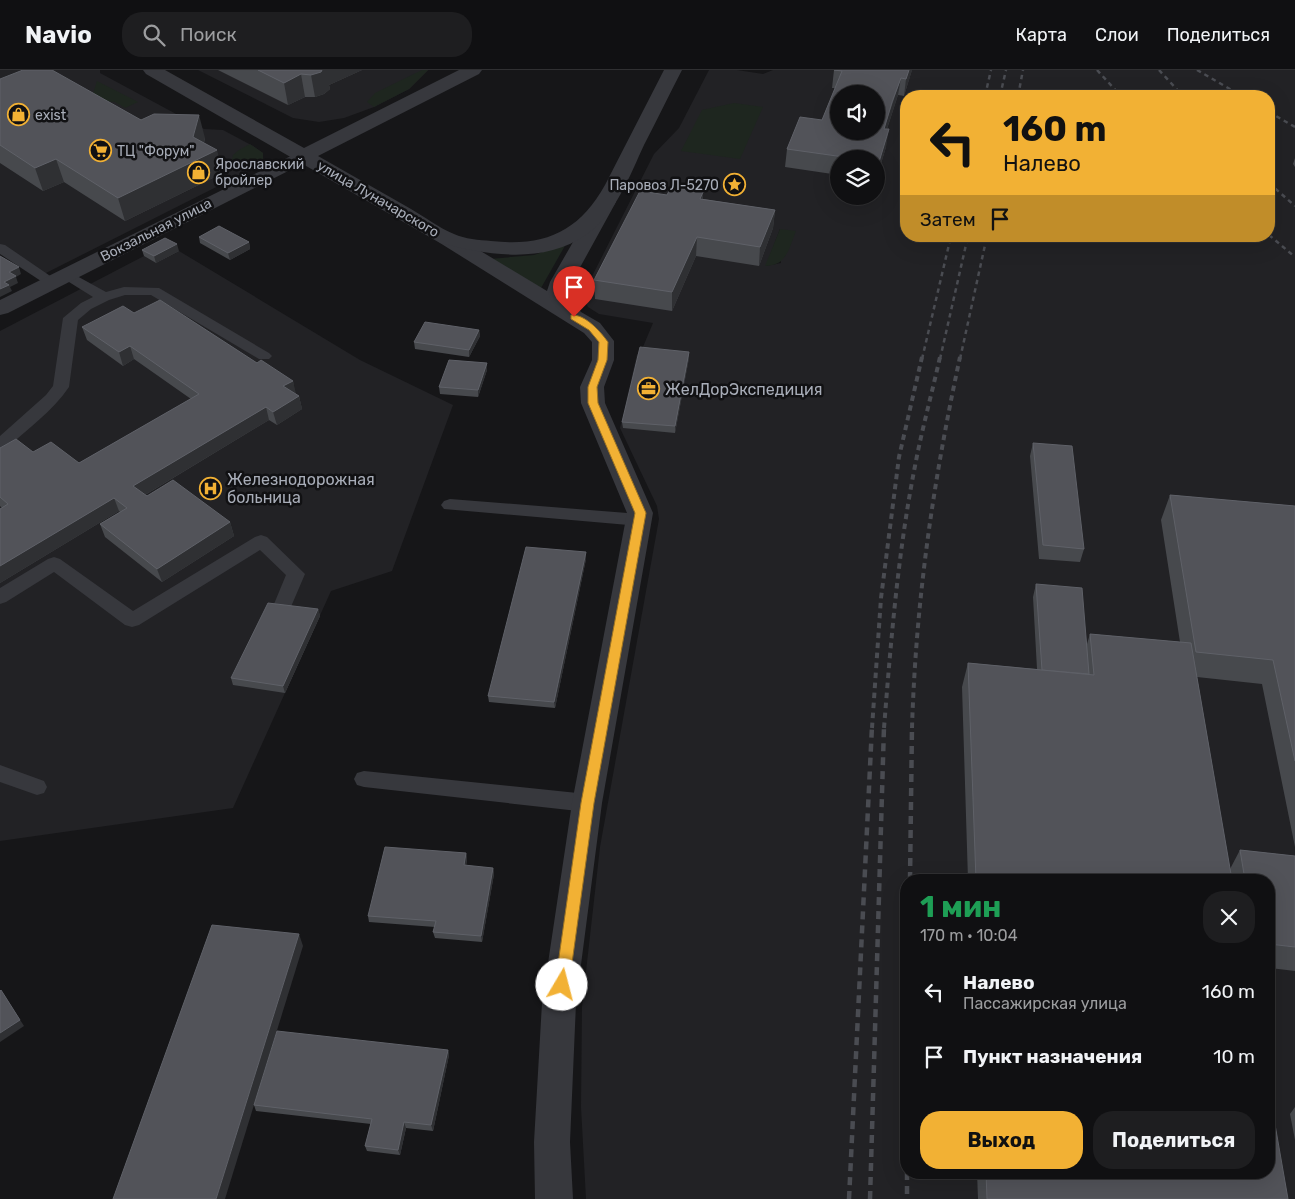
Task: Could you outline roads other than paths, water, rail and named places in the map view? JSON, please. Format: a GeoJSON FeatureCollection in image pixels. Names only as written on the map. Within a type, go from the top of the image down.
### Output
{"type":"FeatureCollection","features":[{"type":"Feature","properties":{"kind":"street","name":"улица Луначарского"},"geometry":{"type":"LineString","coordinates":[[152,70],[263,130],[303,156],[447,239]]}},
{"type":"Feature","properties":{"kind":"street","name":"Вокзальная улица"},"geometry":{"type":"LineString","coordinates":[[0,308],[473,70]]}},
{"type":"Feature","properties":{"kind":"street"},"geometry":{"type":"LineString","coordinates":[[574,317],[557,294],[561,282],[674,70]]}},
{"type":"Feature","properties":{"kind":"street"},"geometry":{"type":"LineString","coordinates":[[447,239],[471,245],[504,249],[526,248],[547,244],[579,231],[589,222],[606,200]]}},
{"type":"Feature","properties":{"kind":"street"},"geometry":{"type":"LineString","coordinates":[[447,239],[592,328],[604,342],[603,360],[592,387],[593,403],[640,513],[587,803],[559,1003],[552,1142],[554,1199]]}},
{"type":"Feature","properties":{"kind":"lane"},"geometry":{"type":"LineString","coordinates":[[0,248],[59,278],[104,297]]}},
{"type":"Feature","properties":{"kind":"lane"},"geometry":{"type":"LineString","coordinates":[[0,445],[52,399],[61,387],[68,329],[72,318],[86,306],[104,297],[124,291],[154,291],[264,356]]}},
{"type":"Feature","properties":{"kind":"lane"},"geometry":{"type":"LineString","coordinates":[[450,506],[640,520]]}},
{"type":"Feature","properties":{"kind":"lane"},"geometry":{"type":"LineString","coordinates":[[0,597],[54,563],[132,620],[261,541],[296,574],[283,604]]}},
{"type":"Feature","properties":{"kind":"lane"},"geometry":{"type":"LineString","coordinates":[[0,773],[37,787]]}},
{"type":"Feature","properties":{"kind":"lane"},"geometry":{"type":"LineString","coordinates":[[364,779],[587,803]]}},
{"type":"Feature","properties":{"kind":"railway"},"geometry":{"type":"LineString","coordinates":[[986,90],[991,70]]}},
{"type":"Feature","properties":{"kind":"railway"},"geometry":{"type":"LineString","coordinates":[[1001,90],[1006,70]]}},
{"type":"Feature","properties":{"kind":"railway"},"geometry":{"type":"LineString","coordinates":[[1019,90],[1023,70]]}},
{"type":"Feature","properties":{"kind":"railway"},"geometry":{"type":"LineString","coordinates":[[1097,70],[1115,90]]}},
{"type":"Feature","properties":{"kind":"railway"},"geometry":{"type":"LineString","coordinates":[[1159,70],[1177,90]]}},
{"type":"Feature","properties":{"kind":"railway"},"geometry":{"type":"LineString","coordinates":[[1197,70],[1232,90]]}},
{"type":"Feature","properties":{"kind":"railway"},"geometry":{"type":"LineString","coordinates":[[1275,115],[1295,127]]}},
{"type":"Feature","properties":{"kind":"railway"},"geometry":{"type":"LineString","coordinates":[[1275,188],[1295,206]]}},
{"type":"Feature","properties":{"kind":"railway"},"geometry":{"type":"LineString","coordinates":[[1275,240],[1295,257]]}},
{"type":"Feature","properties":{"kind":"railway"},"geometry":{"type":"LineString","coordinates":[[922,359],[950,242]]}},
{"type":"Feature","properties":{"kind":"railway"},"geometry":{"type":"LineString","coordinates":[[940,359],[967,242]]}},
{"type":"Feature","properties":{"kind":"railway"},"geometry":{"type":"LineString","coordinates":[[960,359],[986,242]]}},
{"type":"Feature","properties":{"kind":"railway"},"geometry":{"type":"LineString","coordinates":[[872,728],[881,598],[899,457],[922,357]]}},
{"type":"Feature","properties":{"kind":"railway"},"geometry":{"type":"LineString","coordinates":[[884,728],[892,629],[904,531],[918,452],[940,357]]}},
{"type":"Feature","properties":{"kind":"railway"},"geometry":{"type":"LineString","coordinates":[[912,728],[917,633],[927,541],[950,404],[960,357]]}},
{"type":"Feature","properties":{"kind":"railway"},"geometry":{"type":"LineString","coordinates":[[849,1199],[872,726]]}},
{"type":"Feature","properties":{"kind":"railway"},"geometry":{"type":"LineString","coordinates":[[870,1199],[884,726]]}},
{"type":"Feature","properties":{"kind":"railway"},"geometry":{"type":"LineString","coordinates":[[910,874],[912,726]]}},
{"type":"Feature","properties":{"kind":"railway"},"geometry":{"type":"LineString","coordinates":[[907,1179],[907,1199]]}},
{"type":"Feature","properties":{"kind":"place","name":"exist"},"geometry":{"type":"Point","coordinates":[19,115]}},
{"type":"Feature","properties":{"kind":"place","name":"ТЦ \"Форум\""},"geometry":{"type":"Point","coordinates":[101,151]}},
{"type":"Feature","properties":{"kind":"place","name":"Ярославский бройлер"},"geometry":{"type":"Point","coordinates":[199,172]}},
{"type":"Feature","properties":{"kind":"place","name":"Паровоз Л-5270"},"geometry":{"type":"Point","coordinates":[735,185]}},
{"type":"Feature","properties":{"kind":"place","name":"ЖелДорЭкспедиция"},"geometry":{"type":"Point","coordinates":[649,389]}},
{"type":"Feature","properties":{"kind":"place","name":"Железнодорожная больница"},"geometry":{"type":"Point","coordinates":[211,488]}}]}
